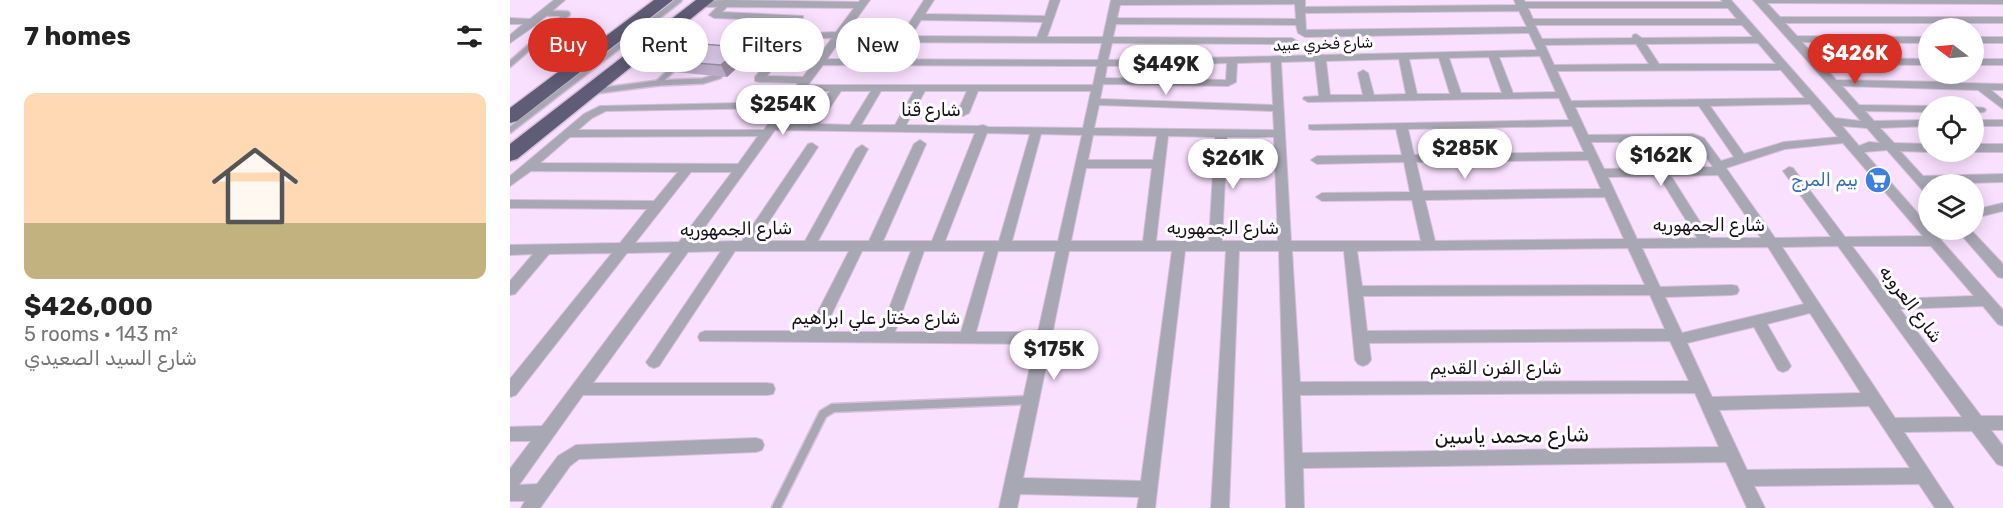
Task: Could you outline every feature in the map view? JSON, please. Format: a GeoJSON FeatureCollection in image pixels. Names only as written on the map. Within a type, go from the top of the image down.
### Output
{"type":"FeatureCollection","features":[{"type":"Feature","properties":{"kind":"highway"},"geometry":{"type":"LineString","coordinates":[[510,102],[648,0]]}},
{"type":"Feature","properties":{"kind":"highway"},"geometry":{"type":"LineString","coordinates":[[510,117],[665,0]]}},
{"type":"Feature","properties":{"kind":"highway"},"geometry":{"type":"LineString","coordinates":[[683,18],[703,2]]}},
{"type":"Feature","properties":{"kind":"highway"},"geometry":{"type":"LineString","coordinates":[[510,154],[620,68]]}},
{"type":"Feature","properties":{"kind":"street"},"geometry":{"type":"LineString","coordinates":[[539,18],[560,0]]}},
{"type":"Feature","properties":{"kind":"street"},"geometry":{"type":"LineString","coordinates":[[918,17],[929,0]]}},
{"type":"Feature","properties":{"kind":"street"},"geometry":{"type":"LineString","coordinates":[[1041,41],[1055,0]]}},
{"type":"Feature","properties":{"kind":"street"},"geometry":{"type":"LineString","coordinates":[[1759,0],[2003,1]]}},
{"type":"Feature","properties":{"kind":"street"},"geometry":{"type":"LineString","coordinates":[[1759,0],[1918,178]]}},
{"type":"Feature","properties":{"kind":"street"},"geometry":{"type":"LineString","coordinates":[[1008,508],[1116,1],[1300,4],[1412,9],[1521,4],[1728,2],[2003,320]]}},
{"type":"Feature","properties":{"kind":"street"},"geometry":{"type":"LineString","coordinates":[[703,2],[863,3]]}},
{"type":"Feature","properties":{"kind":"street"},"geometry":{"type":"LineString","coordinates":[[728,2],[714,15],[800,18]]}},
{"type":"Feature","properties":{"kind":"street"},"geometry":{"type":"LineString","coordinates":[[852,18],[863,3]]}},
{"type":"Feature","properties":{"kind":"street"},"geometry":{"type":"LineString","coordinates":[[1300,4],[1301,32],[1305,34],[1418,32],[1625,22],[1744,22]]}},
{"type":"Feature","properties":{"kind":"street"},"geometry":{"type":"LineString","coordinates":[[1521,4],[1756,508]]}},
{"type":"Feature","properties":{"kind":"street"},"geometry":{"type":"LineString","coordinates":[[1412,9],[1418,32]]}},
{"type":"Feature","properties":{"kind":"street"},"geometry":{"type":"LineString","coordinates":[[918,17],[1048,19]]}},
{"type":"Feature","properties":{"kind":"street"},"geometry":{"type":"LineString","coordinates":[[1777,20],[2003,20]]}},
{"type":"Feature","properties":{"kind":"street"},"geometry":{"type":"LineString","coordinates":[[510,21],[528,22]]}},
{"type":"Feature","properties":{"kind":"street"},"geometry":{"type":"LineString","coordinates":[[1112,21],[1301,22]]}},
{"type":"Feature","properties":{"kind":"street"},"geometry":{"type":"LineString","coordinates":[[1625,22],[1656,68]]}},
{"type":"Feature","properties":{"kind":"street"},"geometry":{"type":"LineString","coordinates":[[510,40],[528,26]]}},
{"type":"Feature","properties":{"kind":"street"},"geometry":{"type":"LineString","coordinates":[[836,37],[793,36],[759,79],[838,88],[1230,83],[1233,61]]}},
{"type":"Feature","properties":{"kind":"street"},"geometry":{"type":"LineString","coordinates":[[920,39],[1292,41]]}},
{"type":"Feature","properties":{"kind":"street"},"geometry":{"type":"LineString","coordinates":[[1795,39],[1918,40]]}},
{"type":"Feature","properties":{"kind":"street"},"geometry":{"type":"LineString","coordinates":[[824,55],[836,40]]}},
{"type":"Feature","properties":{"kind":"street"},"geometry":{"type":"LineString","coordinates":[[1538,42],[1761,40]]}},
{"type":"Feature","properties":{"kind":"street"},"geometry":{"type":"LineString","coordinates":[[1984,40],[2003,40]]}},
{"type":"Feature","properties":{"kind":"street","name":"شارع فخري عبيد"},"geometry":{"type":"LineString","coordinates":[[824,62],[1103,63],[1544,53]]}},
{"type":"Feature","properties":{"kind":"street"},"geometry":{"type":"LineString","coordinates":[[1492,54],[1508,95]]}},
{"type":"Feature","properties":{"kind":"street"},"geometry":{"type":"LineString","coordinates":[[1403,56],[1412,97]]}},
{"type":"Feature","properties":{"kind":"street"},"geometry":{"type":"LineString","coordinates":[[1443,56],[1456,96]]}},
{"type":"Feature","properties":{"kind":"street"},"geometry":{"type":"LineString","coordinates":[[1320,58],[1325,98]]}},
{"type":"Feature","properties":{"kind":"street"},"geometry":{"type":"LineString","coordinates":[[1276,60],[1286,246],[1295,508]]}},
{"type":"Feature","properties":{"kind":"street"},"geometry":{"type":"LineString","coordinates":[[1814,61],[1918,62]]}},
{"type":"Feature","properties":{"kind":"street"},"geometry":{"type":"LineString","coordinates":[[1984,62],[2003,62]]}},
{"type":"Feature","properties":{"kind":"street"},"geometry":{"type":"LineString","coordinates":[[1551,69],[1784,67]]}},
{"type":"Feature","properties":{"kind":"street"},"geometry":{"type":"LineString","coordinates":[[510,483],[812,72]]}},
{"type":"Feature","properties":{"kind":"street"},"geometry":{"type":"LineString","coordinates":[[1363,73],[1369,98]]}},
{"type":"Feature","properties":{"kind":"street"},"geometry":{"type":"LineString","coordinates":[[1833,83],[2003,87]]}},
{"type":"Feature","properties":{"kind":"street"},"geometry":{"type":"LineString","coordinates":[[1981,87],[2003,106]]}},
{"type":"Feature","properties":{"kind":"street"},"geometry":{"type":"LineString","coordinates":[[811,127],[838,88]]}},
{"type":"Feature","properties":{"kind":"street"},"geometry":{"type":"LineString","coordinates":[[854,127],[878,88]]}},
{"type":"Feature","properties":{"kind":"street"},"geometry":{"type":"LineString","coordinates":[[899,128],[921,88]]}},
{"type":"Feature","properties":{"kind":"street"},"geometry":{"type":"LineString","coordinates":[[963,114],[974,88]]}},
{"type":"Feature","properties":{"kind":"street"},"geometry":{"type":"LineString","coordinates":[[1308,99],[1508,95],[1565,99],[1702,102],[1814,101]]}},
{"type":"Feature","properties":{"kind":"street"},"geometry":{"type":"LineString","coordinates":[[1095,102],[1278,108]]}},
{"type":"Feature","properties":{"kind":"street"},"geometry":{"type":"LineString","coordinates":[[1702,102],[1741,159]]}},
{"type":"Feature","properties":{"kind":"street"},"geometry":{"type":"LineString","coordinates":[[510,182],[597,110],[610,107],[787,105]]}},
{"type":"Feature","properties":{"kind":"street"},"geometry":{"type":"LineString","coordinates":[[1855,108],[1918,109]]}},
{"type":"Feature","properties":{"kind":"street"},"geometry":{"type":"LineString","coordinates":[[1831,121],[1845,124],[1918,123]]}},
{"type":"Feature","properties":{"kind":"street"},"geometry":{"type":"LineString","coordinates":[[1313,127],[1576,123]]}},
{"type":"Feature","properties":{"kind":"street"},"geometry":{"type":"LineString","coordinates":[[1984,123],[2003,123]]}},
{"type":"Feature","properties":{"kind":"street"},"geometry":{"type":"LineString","coordinates":[[1401,126],[1429,245]]}},
{"type":"Feature","properties":{"kind":"street","name":"شارع قنا"},"geometry":{"type":"LineString","coordinates":[[568,134],[811,127],[1089,129],[1280,134]]}},
{"type":"Feature","properties":{"kind":"street"},"geometry":{"type":"LineString","coordinates":[[937,246],[983,128]]}},
{"type":"Feature","properties":{"kind":"street"},"geometry":{"type":"LineString","coordinates":[[967,338],[1037,129]]}},
{"type":"Feature","properties":{"kind":"street"},"geometry":{"type":"LineString","coordinates":[[1149,246],[1163,131]]}},
{"type":"Feature","properties":{"kind":"street"},"geometry":{"type":"LineString","coordinates":[[1215,246],[1221,132]]}},
{"type":"Feature","properties":{"kind":"street"},"geometry":{"type":"LineString","coordinates":[[1584,139],[1695,138],[1700,140],[1772,243],[1945,508]]}},
{"type":"Feature","properties":{"kind":"street"},"geometry":{"type":"LineString","coordinates":[[1600,173],[1720,168],[1741,159],[1793,144],[1846,139]]}},
{"type":"Feature","properties":{"kind":"street"},"geometry":{"type":"LineString","coordinates":[[874,246],[920,144]]}},
{"type":"Feature","properties":{"kind":"street"},"geometry":{"type":"LineString","coordinates":[[1857,150],[1869,146],[1918,148]]}},
{"type":"Feature","properties":{"kind":"street"},"geometry":{"type":"LineString","coordinates":[[654,362],[812,147]]}},
{"type":"Feature","properties":{"kind":"street"},"geometry":{"type":"LineString","coordinates":[[1984,148],[2003,148]]}},
{"type":"Feature","properties":{"kind":"street"},"geometry":{"type":"LineString","coordinates":[[809,246],[862,149]]}},
{"type":"Feature","properties":{"kind":"street"},"geometry":{"type":"LineString","coordinates":[[1317,160],[1592,156]]}},
{"type":"Feature","properties":{"kind":"street"},"geometry":{"type":"LineString","coordinates":[[1082,164],[1159,164]]}},
{"type":"Feature","properties":{"kind":"street"},"geometry":{"type":"LineString","coordinates":[[528,167],[741,168]]}},
{"type":"Feature","properties":{"kind":"street"},"geometry":{"type":"LineString","coordinates":[[510,390],[688,167]]}},
{"type":"Feature","properties":{"kind":"street","name":"شارع العروبه"},"geometry":{"type":"LineString","coordinates":[[1789,171],[1839,242],[2003,459]]}},
{"type":"Feature","properties":{"kind":"street"},"geometry":{"type":"LineString","coordinates":[[1663,172],[1706,243]]}},
{"type":"Feature","properties":{"kind":"street"},"geometry":{"type":"LineString","coordinates":[[1984,178],[2003,178]]}},
{"type":"Feature","properties":{"kind":"street"},"geometry":{"type":"LineString","coordinates":[[1322,197],[1609,193]]}},
{"type":"Feature","properties":{"kind":"street"},"geometry":{"type":"LineString","coordinates":[[510,204],[657,205]]}},
{"type":"Feature","properties":{"kind":"street"},"geometry":{"type":"LineString","coordinates":[[1984,212],[2003,207]]}},
{"type":"Feature","properties":{"kind":"street"},"geometry":{"type":"LineString","coordinates":[[1973,240],[2003,273]]}},
{"type":"Feature","properties":{"kind":"street","name":"شارع الجمهوريه"},"geometry":{"type":"LineString","coordinates":[[510,250],[738,246],[1350,246],[1935,241]]}},
{"type":"Feature","properties":{"kind":"street"},"geometry":{"type":"LineString","coordinates":[[813,337],[858,246]]}},
{"type":"Feature","properties":{"kind":"street"},"geometry":{"type":"LineString","coordinates":[[885,338],[919,246]]}},
{"type":"Feature","properties":{"kind":"street"},"geometry":{"type":"LineString","coordinates":[[1146,508],[1179,246]]}},
{"type":"Feature","properties":{"kind":"street"},"geometry":{"type":"LineString","coordinates":[[1220,508],[1233,246]]}},
{"type":"Feature","properties":{"kind":"street"},"geometry":{"type":"LineString","coordinates":[[1350,246],[1364,360]]}},
{"type":"Feature","properties":{"kind":"street"},"geometry":{"type":"LineString","coordinates":[[510,290],[546,250]]}},
{"type":"Feature","properties":{"kind":"street"},"geometry":{"type":"LineString","coordinates":[[1355,291],[1732,290]]}},
{"type":"Feature","properties":{"kind":"street"},"geometry":{"type":"LineString","coordinates":[[1888,304],[1987,301]]}},
{"type":"Feature","properties":{"kind":"street"},"geometry":{"type":"LineString","coordinates":[[1361,338],[1676,337],[1814,307]]}},
{"type":"Feature","properties":{"kind":"street"},"geometry":{"type":"LineString","coordinates":[[1758,320],[1783,366]]}},
{"type":"Feature","properties":{"kind":"street","name":"شارع مختار علي ابراهيم"},"geometry":{"type":"LineString","coordinates":[[705,337],[1046,338]]}},
{"type":"Feature","properties":{"kind":"street","name":"شارع الفرن القديم"},"geometry":{"type":"LineString","coordinates":[[1292,389],[1700,387]]}},
{"type":"Feature","properties":{"kind":"street"},"geometry":{"type":"LineString","coordinates":[[580,389],[767,389]]}},
{"type":"Feature","properties":{"kind":"street"},"geometry":{"type":"LineString","coordinates":[[1707,404],[1874,399]]}},
{"type":"Feature","properties":{"kind":"street"},"geometry":{"type":"LineString","coordinates":[[1891,425],[2003,423]]}},
{"type":"Feature","properties":{"kind":"street"},"geometry":{"type":"LineString","coordinates":[[510,434],[547,433]]}},
{"type":"Feature","properties":{"kind":"street"},"geometry":{"type":"LineString","coordinates":[[530,508],[564,461],[576,452],[756,445]]}},
{"type":"Feature","properties":{"kind":"street","name":"شارع محمد ياسين"},"geometry":{"type":"LineString","coordinates":[[1294,461],[1731,454]]}},
{"type":"Feature","properties":{"kind":"street"},"geometry":{"type":"LineString","coordinates":[[1742,478],[1924,476]]}},
{"type":"Feature","properties":{"kind":"street"},"geometry":{"type":"LineString","coordinates":[[1013,486],[1148,489]]}},
{"type":"Feature","properties":{"kind":"street"},"geometry":{"type":"LineString","coordinates":[[510,494],[541,492]]}},
{"type":"Feature","properties":{"kind":"lane"},"geometry":{"type":"LineString","coordinates":[[510,130],[679,0]]}},
{"type":"Feature","properties":{"kind":"lane"},"geometry":{"type":"LineString","coordinates":[[510,64],[567,14],[545,13]]}},
{"type":"Feature","properties":{"kind":"lane"},"geometry":{"type":"LineString","coordinates":[[658,83],[669,72]]}},
{"type":"Feature","properties":{"kind":"lane"},"geometry":{"type":"LineString","coordinates":[[591,91],[658,83],[703,81],[718,76]]}},
{"type":"Feature","properties":{"kind":"lane"},"geometry":{"type":"LineString","coordinates":[[776,508],[823,414],[833,408],[1032,400]]}},
{"type":"Feature","properties":{"kind":"building"},"geometry":{"type":"Polygon","coordinates":[[[708,45],[720,45],[720,65],[708,64],[708,45]]]}},
{"type":"Feature","properties":{"kind":"place","name":"بيم المرج"},"geometry":{"type":"Point","coordinates":[1878,180]}}]}
